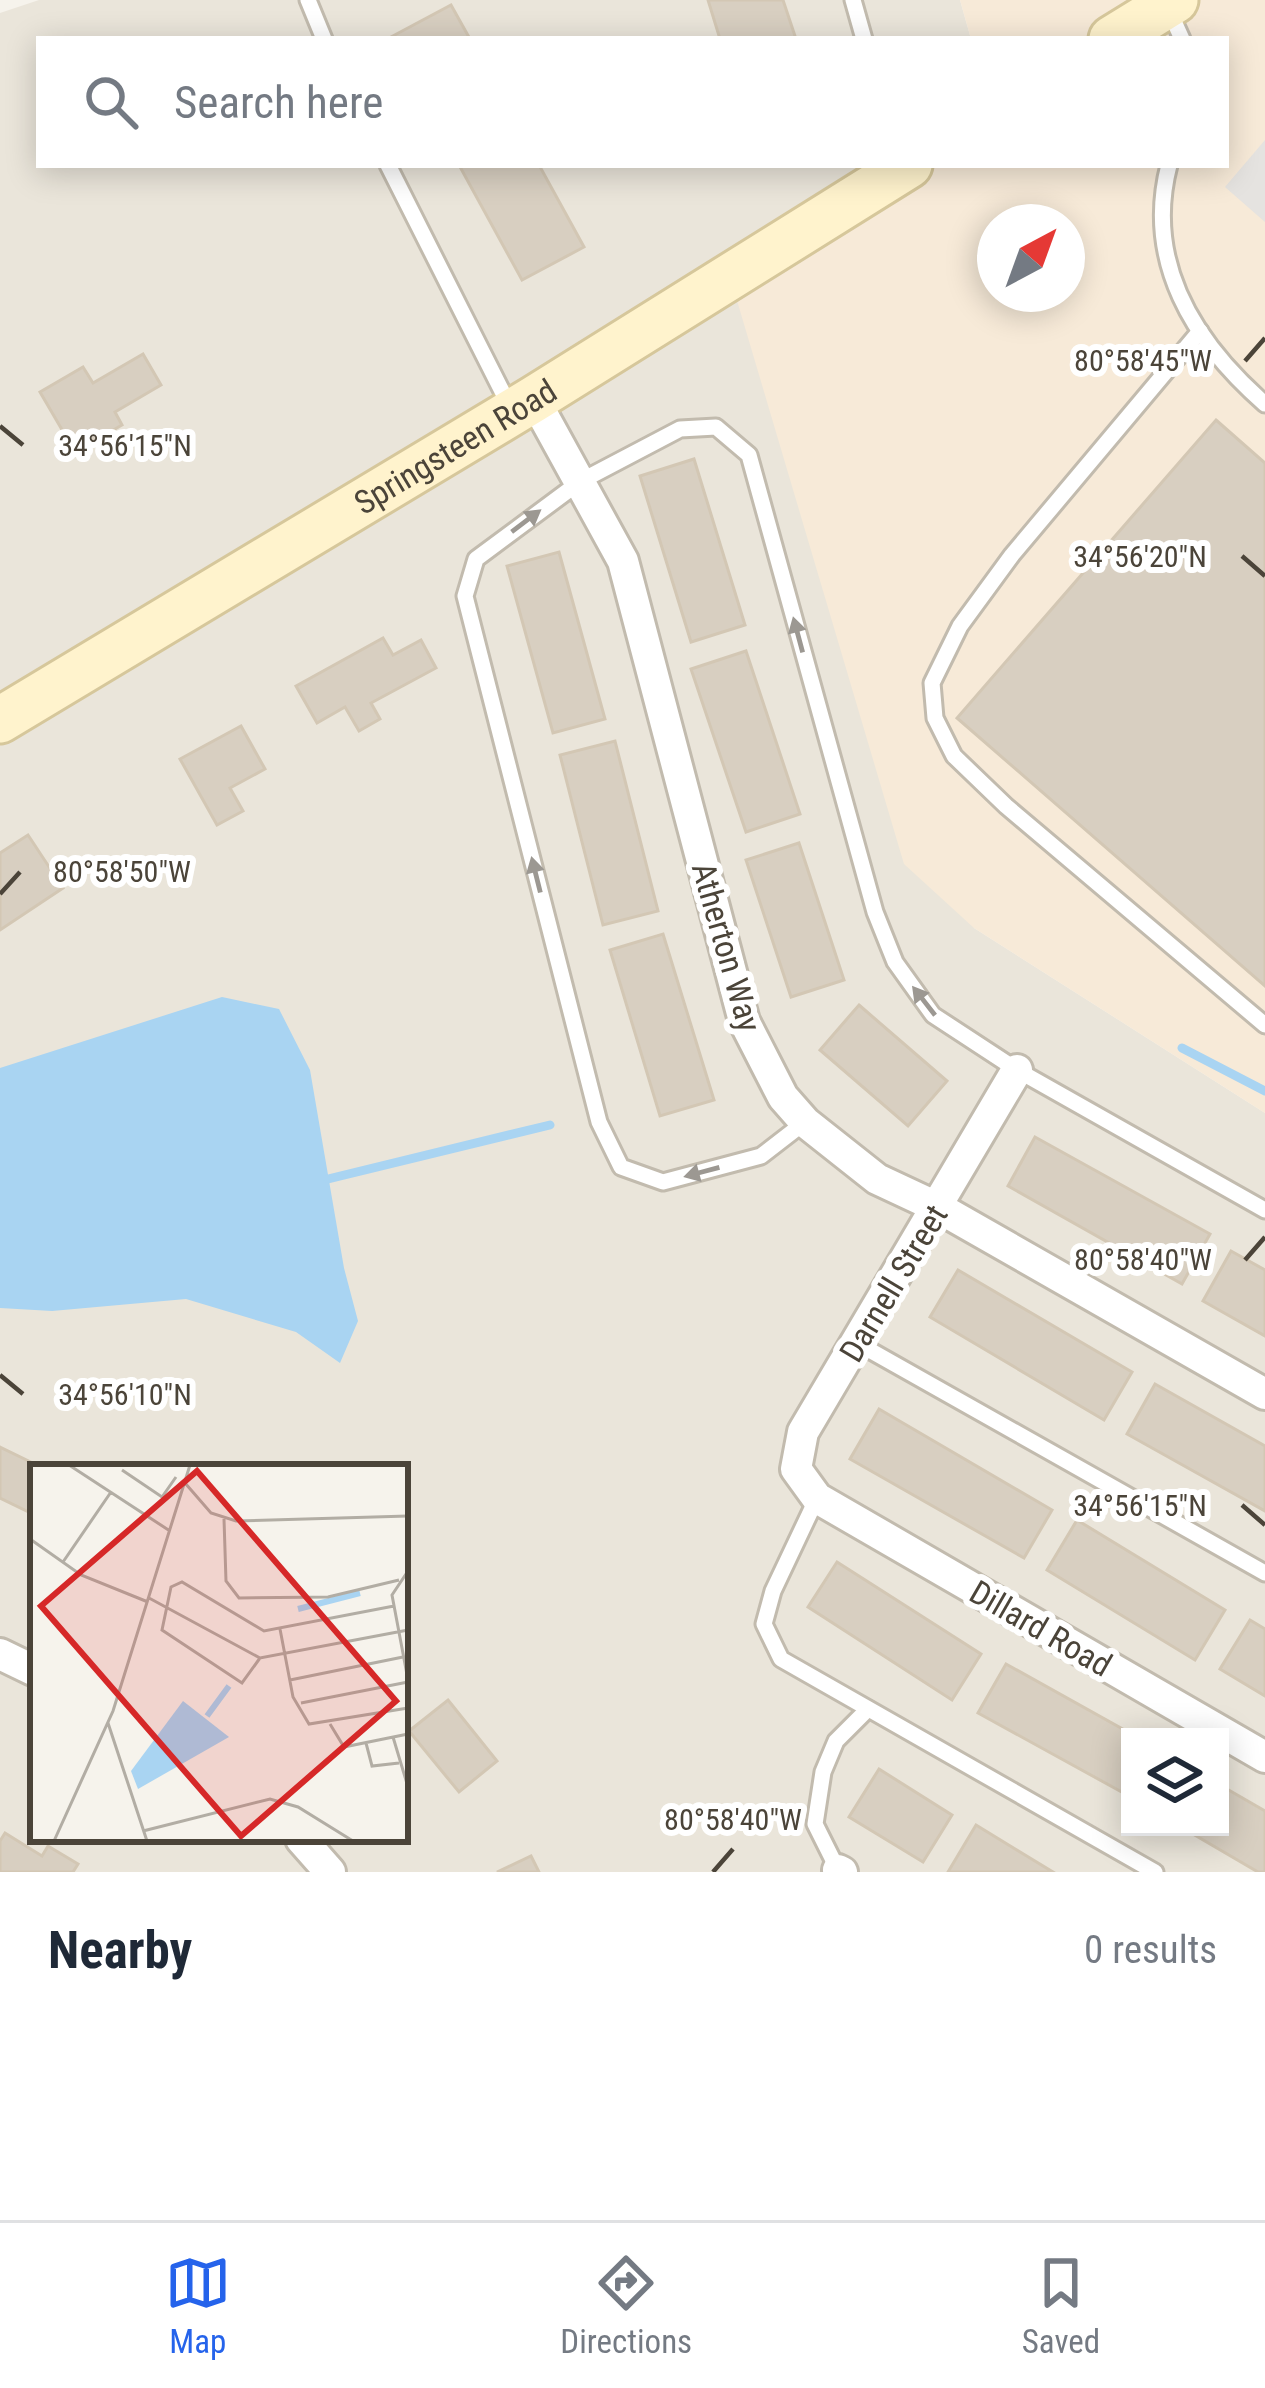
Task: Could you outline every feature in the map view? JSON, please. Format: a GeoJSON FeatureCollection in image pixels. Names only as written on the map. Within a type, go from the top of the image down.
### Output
{"type":"FeatureCollection","features":[{"type":"Feature","properties":{"kind":"street"},"geometry":{"type":"LineString","coordinates":[[1120,36],[1175,15]]}},
{"type":"Feature","properties":{"kind":"street","name":"Springsteen Road"},"geometry":{"type":"LineString","coordinates":[[0,720],[523,405],[900,168]]}},
{"type":"Feature","properties":{"kind":"street","name":"Atherton Way"},"geometry":{"type":"LineString","coordinates":[[523,405],[581,481],[622,561],[744,1021],[783,1097],[877,1179],[938,1208],[1265,1394]]}},
{"type":"Feature","properties":{"kind":"street","name":"Darnell Street"},"geometry":{"type":"LineString","coordinates":[[817,1498],[796,1469],[803,1432],[1017,1070]]}},
{"type":"Feature","properties":{"kind":"street","name":"Dillard Road"},"geometry":{"type":"LineString","coordinates":[[817,1498],[1265,1757]]}},
{"type":"Feature","properties":{"kind":"street"},"geometry":{"type":"LineString","coordinates":[[0,1654],[30,1669]]}},
{"type":"Feature","properties":{"kind":"street"},"geometry":{"type":"LineString","coordinates":[[304,1842],[330,1872]]}},
{"type":"Feature","properties":{"kind":"lane"},"geometry":{"type":"LineString","coordinates":[[308,0],[323,36]]}},
{"type":"Feature","properties":{"kind":"lane"},"geometry":{"type":"LineString","coordinates":[[853,0],[863,36]]}},
{"type":"Feature","properties":{"kind":"lane"},"geometry":{"type":"LineString","coordinates":[[390,168],[523,405]]}},
{"type":"Feature","properties":{"kind":"lane"},"geometry":{"type":"LineString","coordinates":[[1168,168],[1160,200],[1164,254],[1187,314],[1265,404]]}},
{"type":"Feature","properties":{"kind":"lane"},"geometry":{"type":"LineString","coordinates":[[1200,331],[1012,555],[960,626],[932,683],[935,718],[953,756],[1006,806],[1265,1025]]}},
{"type":"Feature","properties":{"kind":"lane"},"geometry":{"type":"LineString","coordinates":[[806,1121],[760,1156],[663,1182],[622,1167],[599,1122],[465,596],[476,559],[581,481],[680,429],[716,427],[749,455],[874,912],[895,962],[933,1015],[1017,1070],[1265,1210]]}},
{"type":"Feature","properties":{"kind":"lane"},"geometry":{"type":"LineString","coordinates":[[857,1343],[1265,1573]]}},
{"type":"Feature","properties":{"kind":"lane"},"geometry":{"type":"LineString","coordinates":[[817,1498],[773,1591],[764,1624],[781,1659],[1155,1872]]}},
{"type":"Feature","properties":{"kind":"lane"},"geometry":{"type":"LineString","coordinates":[[840,1871],[815,1824],[823,1772],[836,1741],[868,1709]]}},
{"type":"Feature","properties":{"kind":"shaded area"},"geometry":{"type":"Polygon","coordinates":[[[39,0],[960,0],[970,36],[36,36],[36,168],[909,168],[974,928],[1265,1113],[1265,1872],[0,1872],[0,13],[39,0]]]}},
{"type":"Feature","properties":{"kind":"shaded area"},"geometry":{"type":"Polygon","coordinates":[[[960,0],[1265,0],[1265,1113],[974,928],[904,864],[730,277],[904,168],[1229,168],[1229,36],[970,36],[960,0]]]}},
{"type":"Feature","properties":{"kind":"shaded area"},"geometry":{"type":"Polygon","coordinates":[[[1265,140],[1265,222],[1225,187],[1265,140]]]}},
{"type":"Feature","properties":{"kind":"water"},"geometry":{"type":"Polygon","coordinates":[[[222,997],[279,1009],[310,1070],[344,1268],[358,1321],[340,1363],[296,1332],[186,1299],[52,1311],[0,1308],[0,1068],[222,997]]]}},
{"type":"Feature","properties":{"kind":"building"},"geometry":{"type":"Polygon","coordinates":[[[708,0],[783,0],[795,36],[719,36],[708,0]]]}},
{"type":"Feature","properties":{"kind":"building"},"geometry":{"type":"Polygon","coordinates":[[[451,5],[468,36],[393,36],[451,5]]]}},
{"type":"Feature","properties":{"kind":"building"},"geometry":{"type":"Polygon","coordinates":[[[461,168],[541,168],[584,247],[522,280],[461,168]]]}},
{"type":"Feature","properties":{"kind":"building"},"geometry":{"type":"Polygon","coordinates":[[[143,354],[161,385],[115,412],[122,425],[75,452],[40,392],[83,367],[93,383],[143,354]]]}},
{"type":"Feature","properties":{"kind":"building"},"geometry":{"type":"Polygon","coordinates":[[[1216,420],[1265,463],[1265,986],[957,718],[1216,420]]]}},
{"type":"Feature","properties":{"kind":"building"},"geometry":{"type":"Polygon","coordinates":[[[694,459],[745,625],[691,642],[640,476],[694,459]]]}},
{"type":"Feature","properties":{"kind":"building"},"geometry":{"type":"Polygon","coordinates":[[[559,552],[605,719],[553,733],[507,566],[559,552]]]}},
{"type":"Feature","properties":{"kind":"building"},"geometry":{"type":"Polygon","coordinates":[[[383,638],[393,655],[421,640],[436,668],[371,703],[380,719],[359,731],[345,707],[317,723],[296,686],[383,638]]]}},
{"type":"Feature","properties":{"kind":"building"},"geometry":{"type":"Polygon","coordinates":[[[746,651],[800,814],[746,832],[691,669],[746,651]]]}},
{"type":"Feature","properties":{"kind":"building"},"geometry":{"type":"Polygon","coordinates":[[[241,726],[265,769],[230,788],[243,811],[217,825],[180,759],[241,726]]]}},
{"type":"Feature","properties":{"kind":"building"},"geometry":{"type":"Polygon","coordinates":[[[615,741],[658,911],[603,925],[560,755],[615,741]]]}},
{"type":"Feature","properties":{"kind":"building"},"geometry":{"type":"Polygon","coordinates":[[[28,835],[63,888],[0,930],[0,853],[28,835]]]}},
{"type":"Feature","properties":{"kind":"building"},"geometry":{"type":"Polygon","coordinates":[[[799,843],[844,980],[791,997],[746,860],[799,843]]]}},
{"type":"Feature","properties":{"kind":"building"},"geometry":{"type":"Polygon","coordinates":[[[663,934],[714,1100],[660,1116],[610,950],[663,934]]]}},
{"type":"Feature","properties":{"kind":"building"},"geometry":{"type":"Polygon","coordinates":[[[859,1005],[947,1081],[908,1126],[820,1050],[859,1005]]]}},
{"type":"Feature","properties":{"kind":"building"},"geometry":{"type":"Polygon","coordinates":[[[1035,1137],[1210,1234],[1182,1284],[1008,1186],[1035,1137]]]}},
{"type":"Feature","properties":{"kind":"building"},"geometry":{"type":"Polygon","coordinates":[[[1231,1251],[1265,1270],[1265,1336],[1203,1301],[1231,1251]]]}},
{"type":"Feature","properties":{"kind":"building"},"geometry":{"type":"Polygon","coordinates":[[[958,1270],[1132,1372],[1104,1420],[930,1317],[958,1270]]]}},
{"type":"Feature","properties":{"kind":"building"},"geometry":{"type":"Polygon","coordinates":[[[1155,1384],[1265,1446],[1265,1511],[1127,1434],[1155,1384]]]}},
{"type":"Feature","properties":{"kind":"building"},"geometry":{"type":"Polygon","coordinates":[[[879,1409],[1052,1510],[1024,1558],[850,1459],[879,1409]]]}},
{"type":"Feature","properties":{"kind":"building"},"geometry":{"type":"Polygon","coordinates":[[[0,1447],[35,1464],[30,1464],[30,1513],[0,1498],[0,1447]]]}},
{"type":"Feature","properties":{"kind":"building"},"geometry":{"type":"Polygon","coordinates":[[[1077,1520],[1225,1610],[1195,1660],[1047,1570],[1077,1520]]]}},
{"type":"Feature","properties":{"kind":"building"},"geometry":{"type":"Polygon","coordinates":[[[837,1562],[981,1654],[952,1700],[808,1607],[837,1562]]]}},
{"type":"Feature","properties":{"kind":"building"},"geometry":{"type":"Polygon","coordinates":[[[1250,1620],[1265,1629],[1265,1696],[1220,1669],[1250,1620]]]}},
{"type":"Feature","properties":{"kind":"building"},"geometry":{"type":"Polygon","coordinates":[[[1006,1664],[1121,1728],[1121,1792],[978,1713],[1006,1664]]]}},
{"type":"Feature","properties":{"kind":"building"},"geometry":{"type":"Polygon","coordinates":[[[448,1700],[497,1761],[459,1792],[409,1731],[448,1700]]]}},
{"type":"Feature","properties":{"kind":"building"},"geometry":{"type":"Polygon","coordinates":[[[879,1769],[952,1815],[923,1862],[849,1817],[879,1769]]]}},
{"type":"Feature","properties":{"kind":"building"},"geometry":{"type":"Polygon","coordinates":[[[1229,1790],[1265,1811],[1265,1872],[1196,1836],[1229,1836],[1229,1790]]]}},
{"type":"Feature","properties":{"kind":"building"},"geometry":{"type":"Polygon","coordinates":[[[976,1825],[1053,1872],[948,1872],[976,1825]]]}},
{"type":"Feature","properties":{"kind":"building"},"geometry":{"type":"Polygon","coordinates":[[[5,1833],[42,1856],[48,1846],[78,1864],[73,1872],[0,1872],[0,1841],[5,1833]]]}},
{"type":"Feature","properties":{"kind":"building"},"geometry":{"type":"Polygon","coordinates":[[[531,1856],[539,1872],[497,1872],[531,1856]]]}},
{"type":"Feature","properties":{"kind":"waterway"},"geometry":{"type":"LineString","coordinates":[[1182,1048],[1265,1091]]}},
{"type":"Feature","properties":{"kind":"waterway"},"geometry":{"type":"LineString","coordinates":[[328,1179],[550,1125]]}}]}
